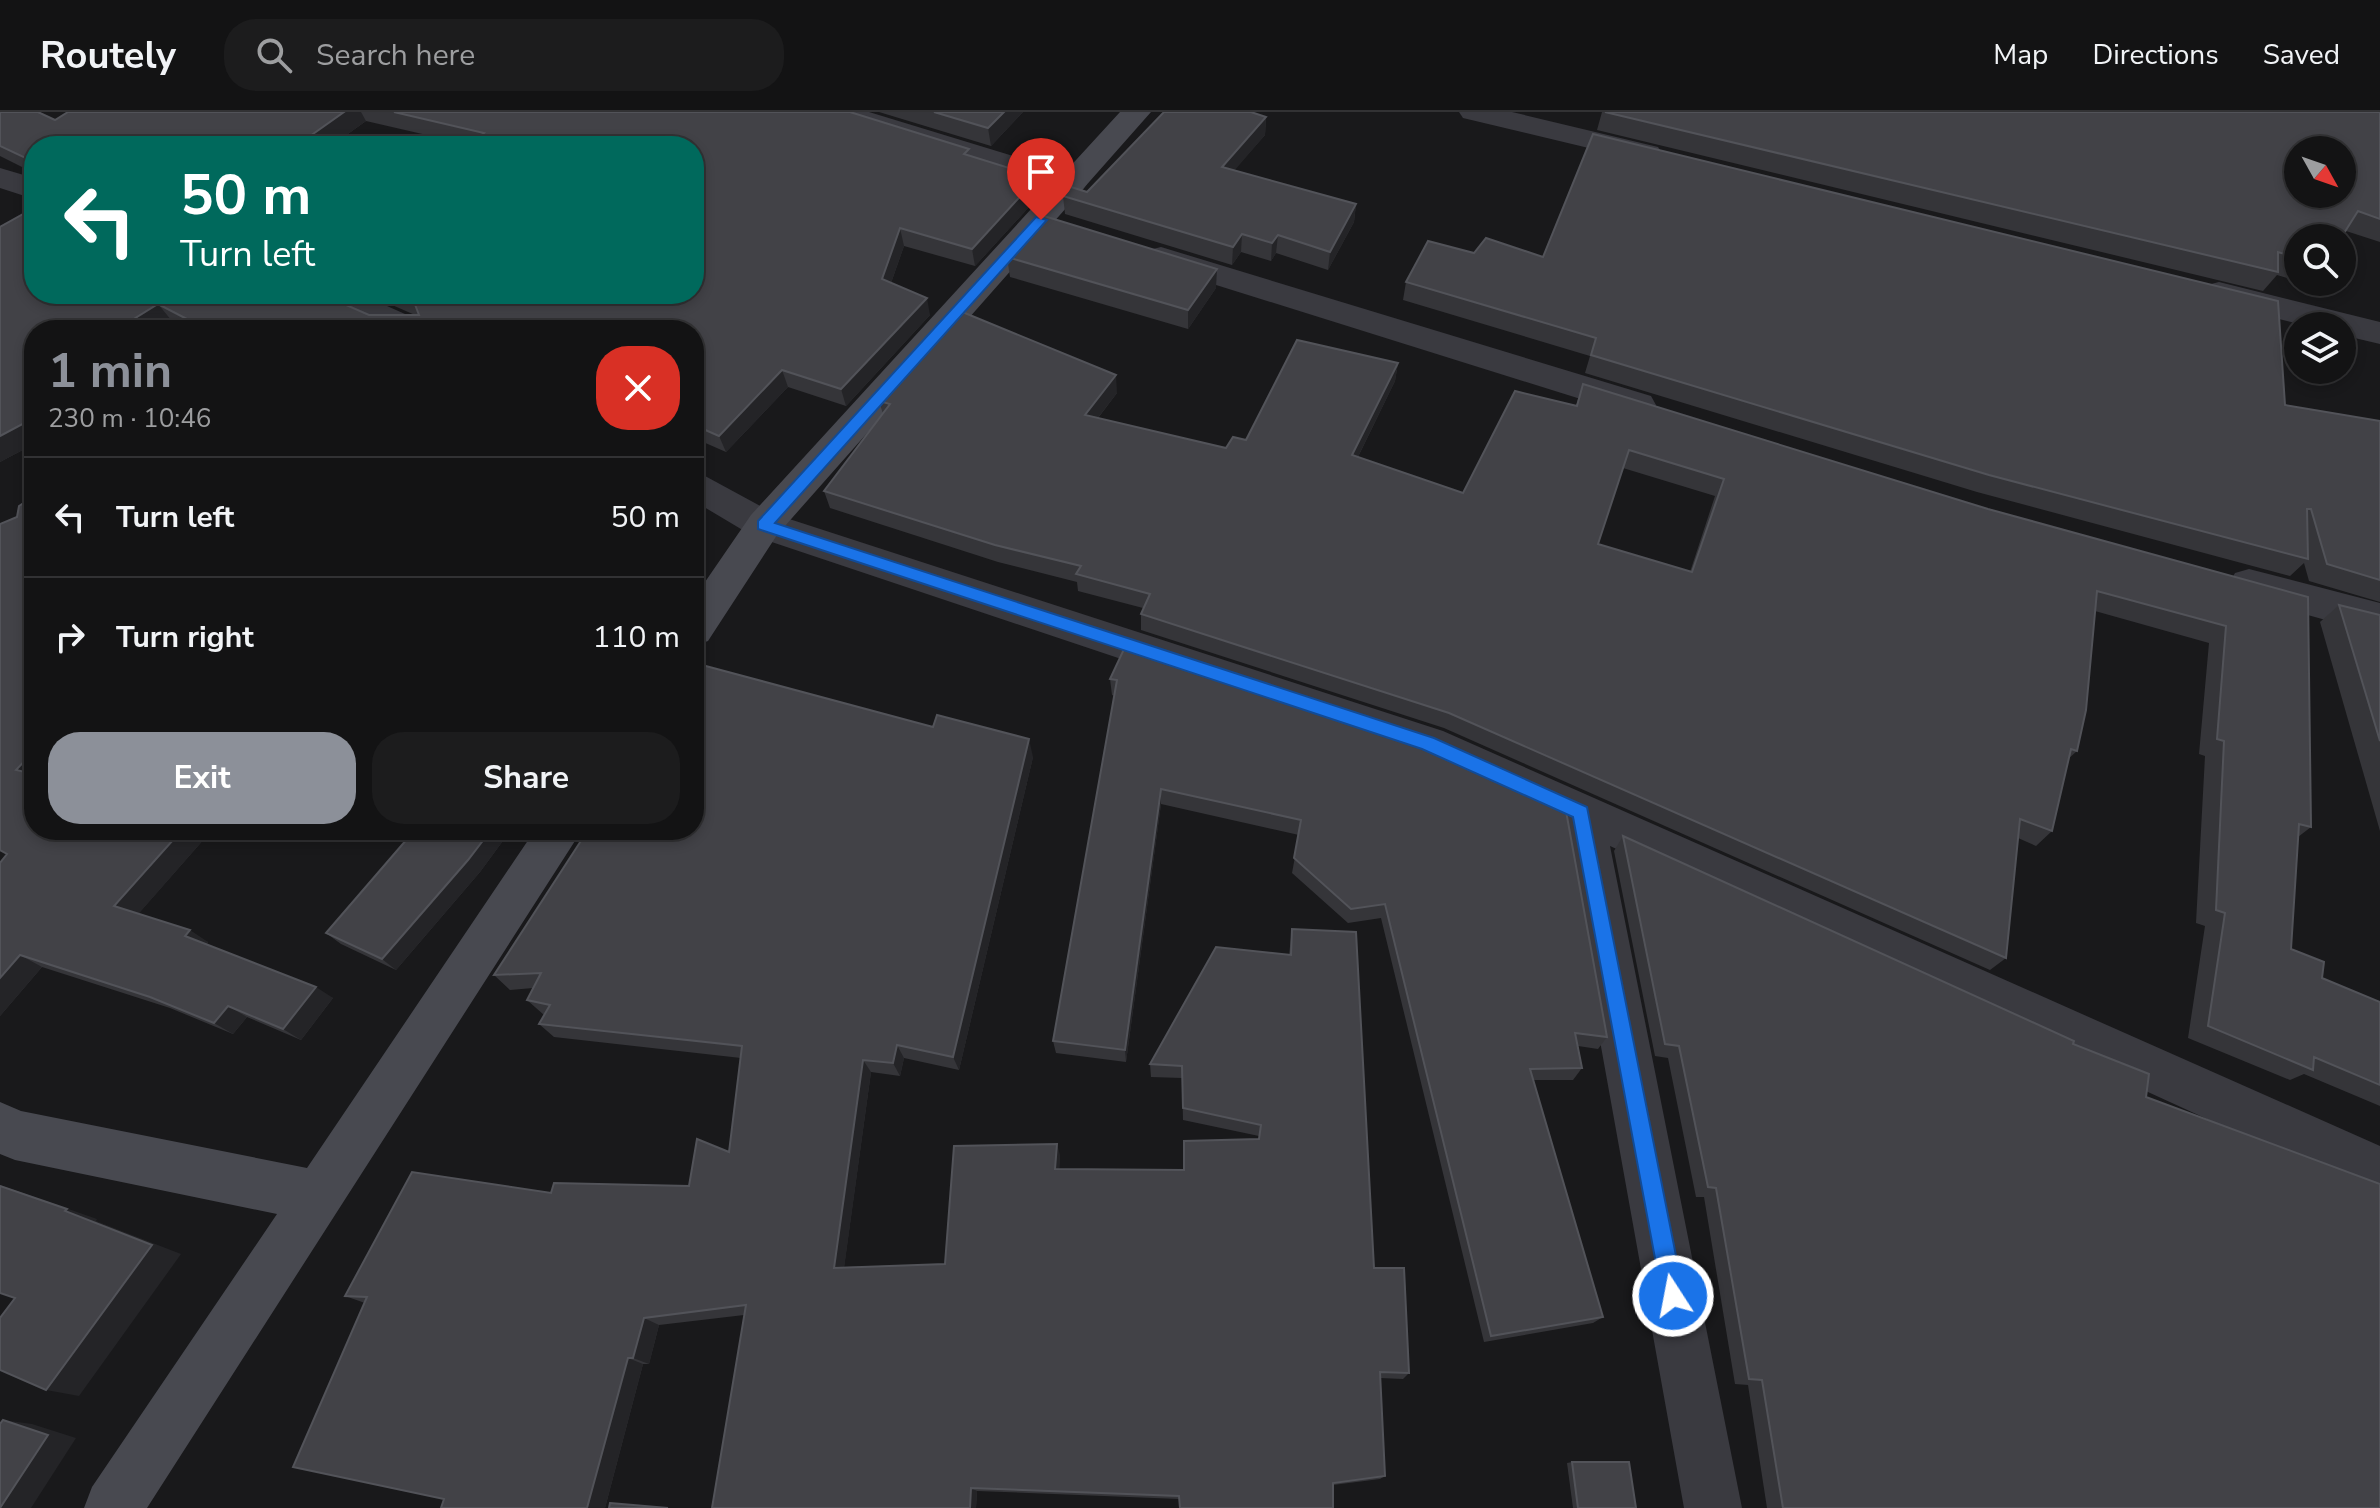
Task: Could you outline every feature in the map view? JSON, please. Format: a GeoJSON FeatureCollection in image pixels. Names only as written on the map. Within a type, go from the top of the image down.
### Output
{"type":"FeatureCollection","features":[{"type":"Feature","properties":{"kind":"street"},"geometry":{"type":"LineString","coordinates":[[838,112],[1071,184]]}},
{"type":"Feature","properties":{"kind":"street"},"geometry":{"type":"LineString","coordinates":[[704,615],[764,525],[1056,224],[1071,184],[1136,112]]}},
{"type":"Feature","properties":{"kind":"street"},"geometry":{"type":"LineString","coordinates":[[1474,112],[1670,158]]}},
{"type":"Feature","properties":{"kind":"street"},"geometry":{"type":"LineString","coordinates":[[0,177],[24,185]]}},
{"type":"Feature","properties":{"kind":"street"},"geometry":{"type":"LineString","coordinates":[[1131,248],[1674,416]]}},
{"type":"Feature","properties":{"kind":"street"},"geometry":{"type":"LineString","coordinates":[[2194,287],[2380,333]]}},
{"type":"Feature","properties":{"kind":"street"},"geometry":{"type":"LineString","coordinates":[[356,304],[392,320]]}},
{"type":"Feature","properties":{"kind":"street"},"geometry":{"type":"LineString","coordinates":[[362,320],[376,312]]}},
{"type":"Feature","properties":{"kind":"street"},"geometry":{"type":"LineString","coordinates":[[704,490],[764,525],[1428,744],[2380,1172]]}},
{"type":"Feature","properties":{"kind":"street"},"geometry":{"type":"LineString","coordinates":[[2215,575],[2380,619]]}},
{"type":"Feature","properties":{"kind":"street"},"geometry":{"type":"LineString","coordinates":[[1581,813],[1713,1508]]}},
{"type":"Feature","properties":{"kind":"street"},"geometry":{"type":"LineString","coordinates":[[113,1508],[315,1196],[553,840]]}},
{"type":"Feature","properties":{"kind":"street"},"geometry":{"type":"LineString","coordinates":[[5,1136],[315,1196]]}},
{"type":"Feature","properties":{"kind":"building"},"geometry":{"type":"Polygon","coordinates":[[[0,112],[38,112],[55,120],[68,112],[344,112],[310,136],[24,136],[24,157],[0,146],[0,112]]]}},
{"type":"Feature","properties":{"kind":"building"},"geometry":{"type":"Polygon","coordinates":[[[394,112],[850,112],[969,149],[964,154],[1038,177],[972,249],[900,228],[882,279],[927,298],[841,389],[782,370],[719,436],[704,429],[704,320],[189,320],[158,304],[344,304],[369,315],[419,315],[415,304],[704,304],[704,136],[481,136],[484,133],[394,112]]]}},
{"type":"Feature","properties":{"kind":"building"},"geometry":{"type":"Polygon","coordinates":[[[934,112],[1004,112],[988,128],[934,112]]]}},
{"type":"Feature","properties":{"kind":"building"},"geometry":{"type":"Polygon","coordinates":[[[1164,112],[1251,112],[1266,117],[1222,167],[1356,204],[1330,252],[1278,235],[1272,243],[1242,234],[1233,247],[1063,196],[1071,187],[1087,192],[1164,112]]]}},
{"type":"Feature","properties":{"kind":"building"},"geometry":{"type":"Polygon","coordinates":[[[1605,112],[2380,112],[2380,219],[2358,211],[2350,224],[2284,224],[2284,254],[2278,252],[2278,272],[1605,112]]]}},
{"type":"Feature","properties":{"kind":"building"},"geometry":{"type":"Polygon","coordinates":[[[1593,134],[2278,301],[2285,405],[2380,421],[2380,580],[2327,564],[2311,509],[2307,509],[2308,559],[1989,475],[1591,355],[1596,338],[1406,282],[1428,241],[1474,253],[1486,238],[1543,257],[1593,134]]]}},
{"type":"Feature","properties":{"kind":"building"},"geometry":{"type":"Polygon","coordinates":[[[24,214],[24,304],[158,304],[132,320],[24,320],[24,423],[0,436],[0,227],[24,214]]]}},
{"type":"Feature","properties":{"kind":"building"},"geometry":{"type":"Polygon","coordinates":[[[1044,216],[1217,269],[1188,310],[1007,257],[1044,216]]]}},
{"type":"Feature","properties":{"kind":"building"},"geometry":{"type":"Polygon","coordinates":[[[960,311],[1116,375],[1085,415],[1226,448],[1233,437],[1246,440],[1297,340],[1398,363],[1352,455],[1463,493],[1515,391],[1577,406],[1583,384],[1988,509],[2308,597],[2311,827],[2299,824],[2291,949],[2324,962],[2322,978],[2380,1002],[2380,1085],[2314,1057],[2313,1070],[2208,1026],[2225,913],[2216,910],[2224,741],[2217,739],[2226,626],[2097,591],[2086,710],[2077,751],[2071,749],[2052,831],[2020,819],[2006,958],[1449,713],[1141,614],[1150,594],[1076,574],[1081,566],[995,545],[824,491],[890,404],[879,401],[960,311]],[[1629,450],[1598,544],[1692,572],[1724,479],[1629,450]]]}},
{"type":"Feature","properties":{"kind":"building"},"geometry":{"type":"Polygon","coordinates":[[[24,503],[24,762],[16,770],[24,772],[24,840],[173,840],[114,906],[190,930],[185,936],[316,987],[283,1029],[228,1006],[214,1023],[150,997],[20,955],[0,978],[0,863],[7,854],[0,850],[0,524],[17,517],[19,506],[24,503]]]}},
{"type":"Feature","properties":{"kind":"building"},"geometry":{"type":"Polygon","coordinates":[[[2339,605],[2380,615],[2380,741],[2339,605]]]}},
{"type":"Feature","properties":{"kind":"building"},"geometry":{"type":"Polygon","coordinates":[[[1125,647],[1417,744],[1566,811],[1607,1037],[1575,1033],[1582,1068],[1530,1069],[1603,1317],[1491,1336],[1385,904],[1351,909],[1294,858],[1301,820],[1161,789],[1125,1050],[1053,1041],[1117,680],[1110,679],[1125,647]]]}},
{"type":"Feature","properties":{"kind":"building"},"geometry":{"type":"Polygon","coordinates":[[[704,666],[933,727],[937,715],[1029,739],[953,1057],[897,1045],[893,1063],[863,1060],[834,1268],[945,1264],[954,1146],[1057,1144],[1055,1169],[1184,1170],[1184,1141],[1259,1139],[1261,1125],[1183,1108],[1182,1066],[1150,1064],[1216,947],[1291,955],[1292,929],[1356,932],[1374,1268],[1404,1268],[1409,1373],[1380,1372],[1385,1476],[1333,1483],[1333,1508],[1180,1508],[1179,1496],[971,1488],[970,1508],[712,1508],[746,1305],[644,1318],[633,1358],[628,1358],[587,1508],[441,1508],[444,1499],[293,1467],[367,1297],[345,1296],[412,1172],[551,1193],[554,1183],[689,1186],[697,1139],[729,1152],[742,1046],[539,1024],[550,1005],[527,1000],[541,973],[494,975],[582,840],[704,840],[704,666]]]}},
{"type":"Feature","properties":{"kind":"building"},"geometry":{"type":"Polygon","coordinates":[[[1623,836],[2074,1041],[2073,1044],[2149,1074],[2146,1097],[2380,1184],[2380,1508],[1783,1508],[1762,1380],[1749,1379],[1716,1188],[1708,1187],[1679,1046],[1665,1044],[1623,836]]]}},
{"type":"Feature","properties":{"kind":"building"},"geometry":{"type":"Polygon","coordinates":[[[406,840],[483,840],[382,959],[326,933],[406,840]]]}},
{"type":"Feature","properties":{"kind":"building"},"geometry":{"type":"Polygon","coordinates":[[[0,1186],[67,1209],[65,1211],[152,1245],[46,1390],[0,1370],[0,1318],[15,1298],[0,1293],[0,1186]]]}},
{"type":"Feature","properties":{"kind":"building"},"geometry":{"type":"Polygon","coordinates":[[[3,1420],[48,1435],[0,1508],[0,1424],[3,1420]]]}},
{"type":"Feature","properties":{"kind":"building"},"geometry":{"type":"Polygon","coordinates":[[[1572,1462],[1629,1462],[1636,1508],[1578,1508],[1572,1462]]]}},
{"type":"Feature","properties":{"kind":"building"},"geometry":{"type":"Polygon","coordinates":[[[610,1503],[668,1508],[609,1508],[610,1503]]]}},
{"type":"Feature","properties":{"kind":"route"},"geometry":{"type":"LineString","coordinates":[[1041,220],[764,525],[1428,744],[1581,813],[1673,1296]]}}]}
